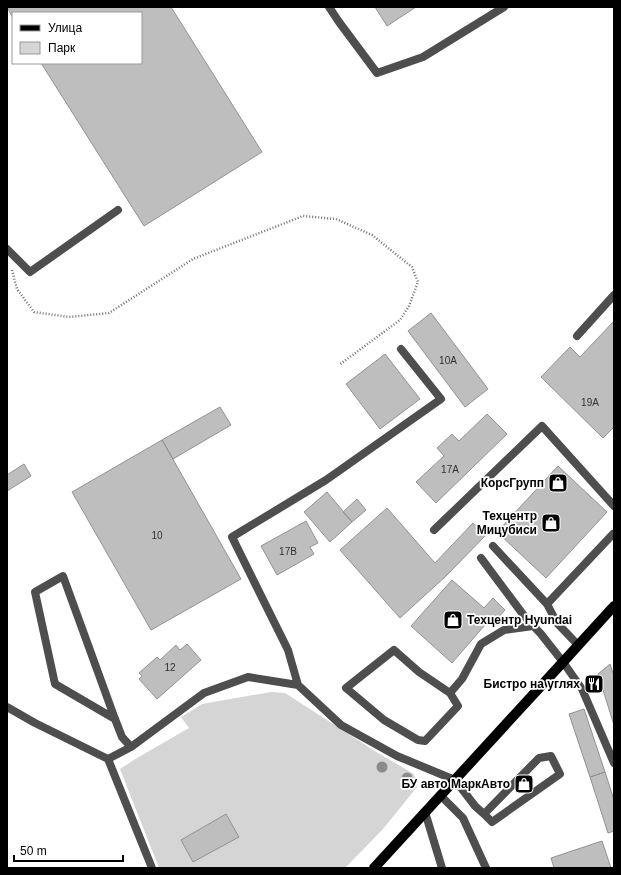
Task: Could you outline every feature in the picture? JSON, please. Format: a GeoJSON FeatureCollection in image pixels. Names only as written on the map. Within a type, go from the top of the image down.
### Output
{"type":"FeatureCollection","features":[{"type":"Feature","properties":{"kind":"main road"},"geometry":{"type":"LineString","coordinates":[[374,868],[614,606]]}},
{"type":"Feature","properties":{"kind":"street"},"geometry":{"type":"LineString","coordinates":[[329,7],[338,22],[377,73],[423,56],[504,7]]}},
{"type":"Feature","properties":{"kind":"street"},"geometry":{"type":"LineString","coordinates":[[7,250],[30,272],[118,210]]}},
{"type":"Feature","properties":{"kind":"street"},"geometry":{"type":"LineString","coordinates":[[577,336],[614,296]]}},
{"type":"Feature","properties":{"kind":"street"},"geometry":{"type":"LineString","coordinates":[[401,349],[441,399],[326,480],[232,536],[288,650],[298,685],[341,725],[397,756],[455,780],[475,806],[492,822],[560,774],[551,756],[540,758],[484,814]]}},
{"type":"Feature","properties":{"kind":"street"},"geometry":{"type":"LineString","coordinates":[[434,530],[542,426],[614,506]]}},
{"type":"Feature","properties":{"kind":"street"},"geometry":{"type":"LineString","coordinates":[[547,604],[613,534]]}},
{"type":"Feature","properties":{"kind":"street"},"geometry":{"type":"LineString","coordinates":[[493,546],[547,604],[557,623],[578,645]]}},
{"type":"Feature","properties":{"kind":"street"},"geometry":{"type":"LineString","coordinates":[[481,558],[533,626],[563,662],[582,690],[614,763]]}},
{"type":"Feature","properties":{"kind":"street"},"geometry":{"type":"LineString","coordinates":[[115,719],[55,684],[34,592],[63,576],[122,737],[131,747]]}},
{"type":"Feature","properties":{"kind":"street"},"geometry":{"type":"LineString","coordinates":[[450,693],[462,679],[480,644],[504,630],[533,626]]}},
{"type":"Feature","properties":{"kind":"street"},"geometry":{"type":"LineString","coordinates":[[394,650],[419,672],[450,693],[458,706],[425,741],[418,740],[384,720],[346,688],[394,650]]}},
{"type":"Feature","properties":{"kind":"street"},"geometry":{"type":"LineString","coordinates":[[108,759],[131,747],[204,693],[248,677],[298,685]]}},
{"type":"Feature","properties":{"kind":"street"},"geometry":{"type":"LineString","coordinates":[[7,707],[108,759],[152,868]]}},
{"type":"Feature","properties":{"kind":"street"},"geometry":{"type":"LineString","coordinates":[[440,795],[463,818],[486,868]]}},
{"type":"Feature","properties":{"kind":"street"},"geometry":{"type":"LineString","coordinates":[[425,812],[442,868]]}},
{"type":"Feature","properties":{"kind":"path"},"geometry":{"type":"LineString","coordinates":[[11,266],[17,289],[34,312],[69,317],[109,313],[193,259],[303,216],[336,219],[372,235],[412,267],[418,282],[409,306],[400,320],[339,366]]}},
{"type":"Feature","properties":{"kind":"green space"},"geometry":{"type":"Polygon","coordinates":[[[271,692],[285,693],[378,753],[414,774],[417,787],[383,829],[345,868],[159,868],[120,769],[189,728],[181,717],[202,704],[271,692]]]}},
{"type":"Feature","properties":{"kind":"building"},"geometry":{"type":"Polygon","coordinates":[[[7,7],[171,7],[262,152],[144,226],[42,64],[142,64],[142,12],[12,12],[12,16],[7,7]]]}},
{"type":"Feature","properties":{"kind":"building"},"geometry":{"type":"Polygon","coordinates":[[[375,7],[416,7],[387,26],[375,7]]]}},
{"type":"Feature","properties":{"kind":"building"},"geometry":{"type":"Polygon","coordinates":[[[431,313],[488,389],[465,407],[408,331],[431,313]]]}},
{"type":"Feature","properties":{"kind":"building"},"geometry":{"type":"Polygon","coordinates":[[[614,321],[614,427],[603,438],[541,377],[570,347],[580,357],[614,321]]]}},
{"type":"Feature","properties":{"kind":"building"},"geometry":{"type":"Polygon","coordinates":[[[385,354],[420,399],[380,429],[346,384],[385,354]]]}},
{"type":"Feature","properties":{"kind":"building"},"geometry":{"type":"Polygon","coordinates":[[[220,407],[231,425],[173,459],[162,440],[220,407]]]}},
{"type":"Feature","properties":{"kind":"building"},"geometry":{"type":"Polygon","coordinates":[[[487,414],[507,434],[436,503],[416,482],[444,456],[437,448],[452,434],[459,441],[487,414]]]}},
{"type":"Feature","properties":{"kind":"building"},"geometry":{"type":"Polygon","coordinates":[[[162,440],[241,579],[151,630],[72,492],[162,440]]]}},
{"type":"Feature","properties":{"kind":"building"},"geometry":{"type":"Polygon","coordinates":[[[24,464],[31,476],[7,491],[7,475],[24,464]]]}},
{"type":"Feature","properties":{"kind":"building","name":"Техцентр Мицубиси"},"geometry":{"type":"Polygon","coordinates":[[[558,466],[607,512],[546,578],[497,532],[558,466]]]}},
{"type":"Feature","properties":{"kind":"building"},"geometry":{"type":"Polygon","coordinates":[[[327,492],[352,522],[330,542],[304,512],[327,492]]]}},
{"type":"Feature","properties":{"kind":"building"},"geometry":{"type":"Polygon","coordinates":[[[357,499],[366,510],[352,522],[343,512],[357,499]]]}},
{"type":"Feature","properties":{"kind":"building"},"geometry":{"type":"Polygon","coordinates":[[[387,508],[435,563],[473,523],[486,535],[446,576],[400,618],[340,550],[387,508]]]}},
{"type":"Feature","properties":{"kind":"building"},"geometry":{"type":"Polygon","coordinates":[[[306,521],[318,543],[310,547],[314,554],[277,575],[261,546],[306,521]]]}},
{"type":"Feature","properties":{"kind":"building","name":"Техцентр Hyundai"},"geometry":{"type":"Polygon","coordinates":[[[452,580],[484,608],[493,598],[505,610],[495,621],[491,618],[452,663],[411,626],[452,580]]]}},
{"type":"Feature","properties":{"kind":"building"},"geometry":{"type":"Polygon","coordinates":[[[187,644],[201,660],[157,699],[139,679],[142,676],[139,673],[157,657],[160,660],[176,645],[180,650],[187,644]]]}},
{"type":"Feature","properties":{"kind":"building"},"geometry":{"type":"Polygon","coordinates":[[[610,664],[614,676],[614,725],[598,674],[610,664]]]}},
{"type":"Feature","properties":{"kind":"building"},"geometry":{"type":"Polygon","coordinates":[[[598,674],[601,683],[590,692],[586,686],[598,674]]]}},
{"type":"Feature","properties":{"kind":"building"},"geometry":{"type":"Polygon","coordinates":[[[584,709],[605,772],[590,777],[569,714],[584,709]]]}},
{"type":"Feature","properties":{"kind":"building"},"geometry":{"type":"Polygon","coordinates":[[[605,772],[614,800],[614,831],[608,833],[590,777],[605,772]]]}},
{"type":"Feature","properties":{"kind":"building"},"geometry":{"type":"Polygon","coordinates":[[[226,814],[239,837],[193,862],[181,840],[226,814]]]}},
{"type":"Feature","properties":{"kind":"building"},"geometry":{"type":"Polygon","coordinates":[[[602,841],[611,868],[554,868],[551,858],[602,841]]]}},
{"type":"Feature","properties":{"kind":"place","name":"КорсГрупп"},"geometry":{"type":"Point","coordinates":[558,483]}},
{"type":"Feature","properties":{"kind":"place","name":"Техцентр Мицубиси"},"geometry":{"type":"Point","coordinates":[551,523]}},
{"type":"Feature","properties":{"kind":"place","name":"Техцентр Hyundai"},"geometry":{"type":"Point","coordinates":[453,620]}},
{"type":"Feature","properties":{"kind":"place","name":"Бистро на углях"},"geometry":{"type":"Point","coordinates":[594,684]}},
{"type":"Feature","properties":{"kind":"place","name":"БУ авто МаркАвто"},"geometry":{"type":"Point","coordinates":[524,784]}}]}
